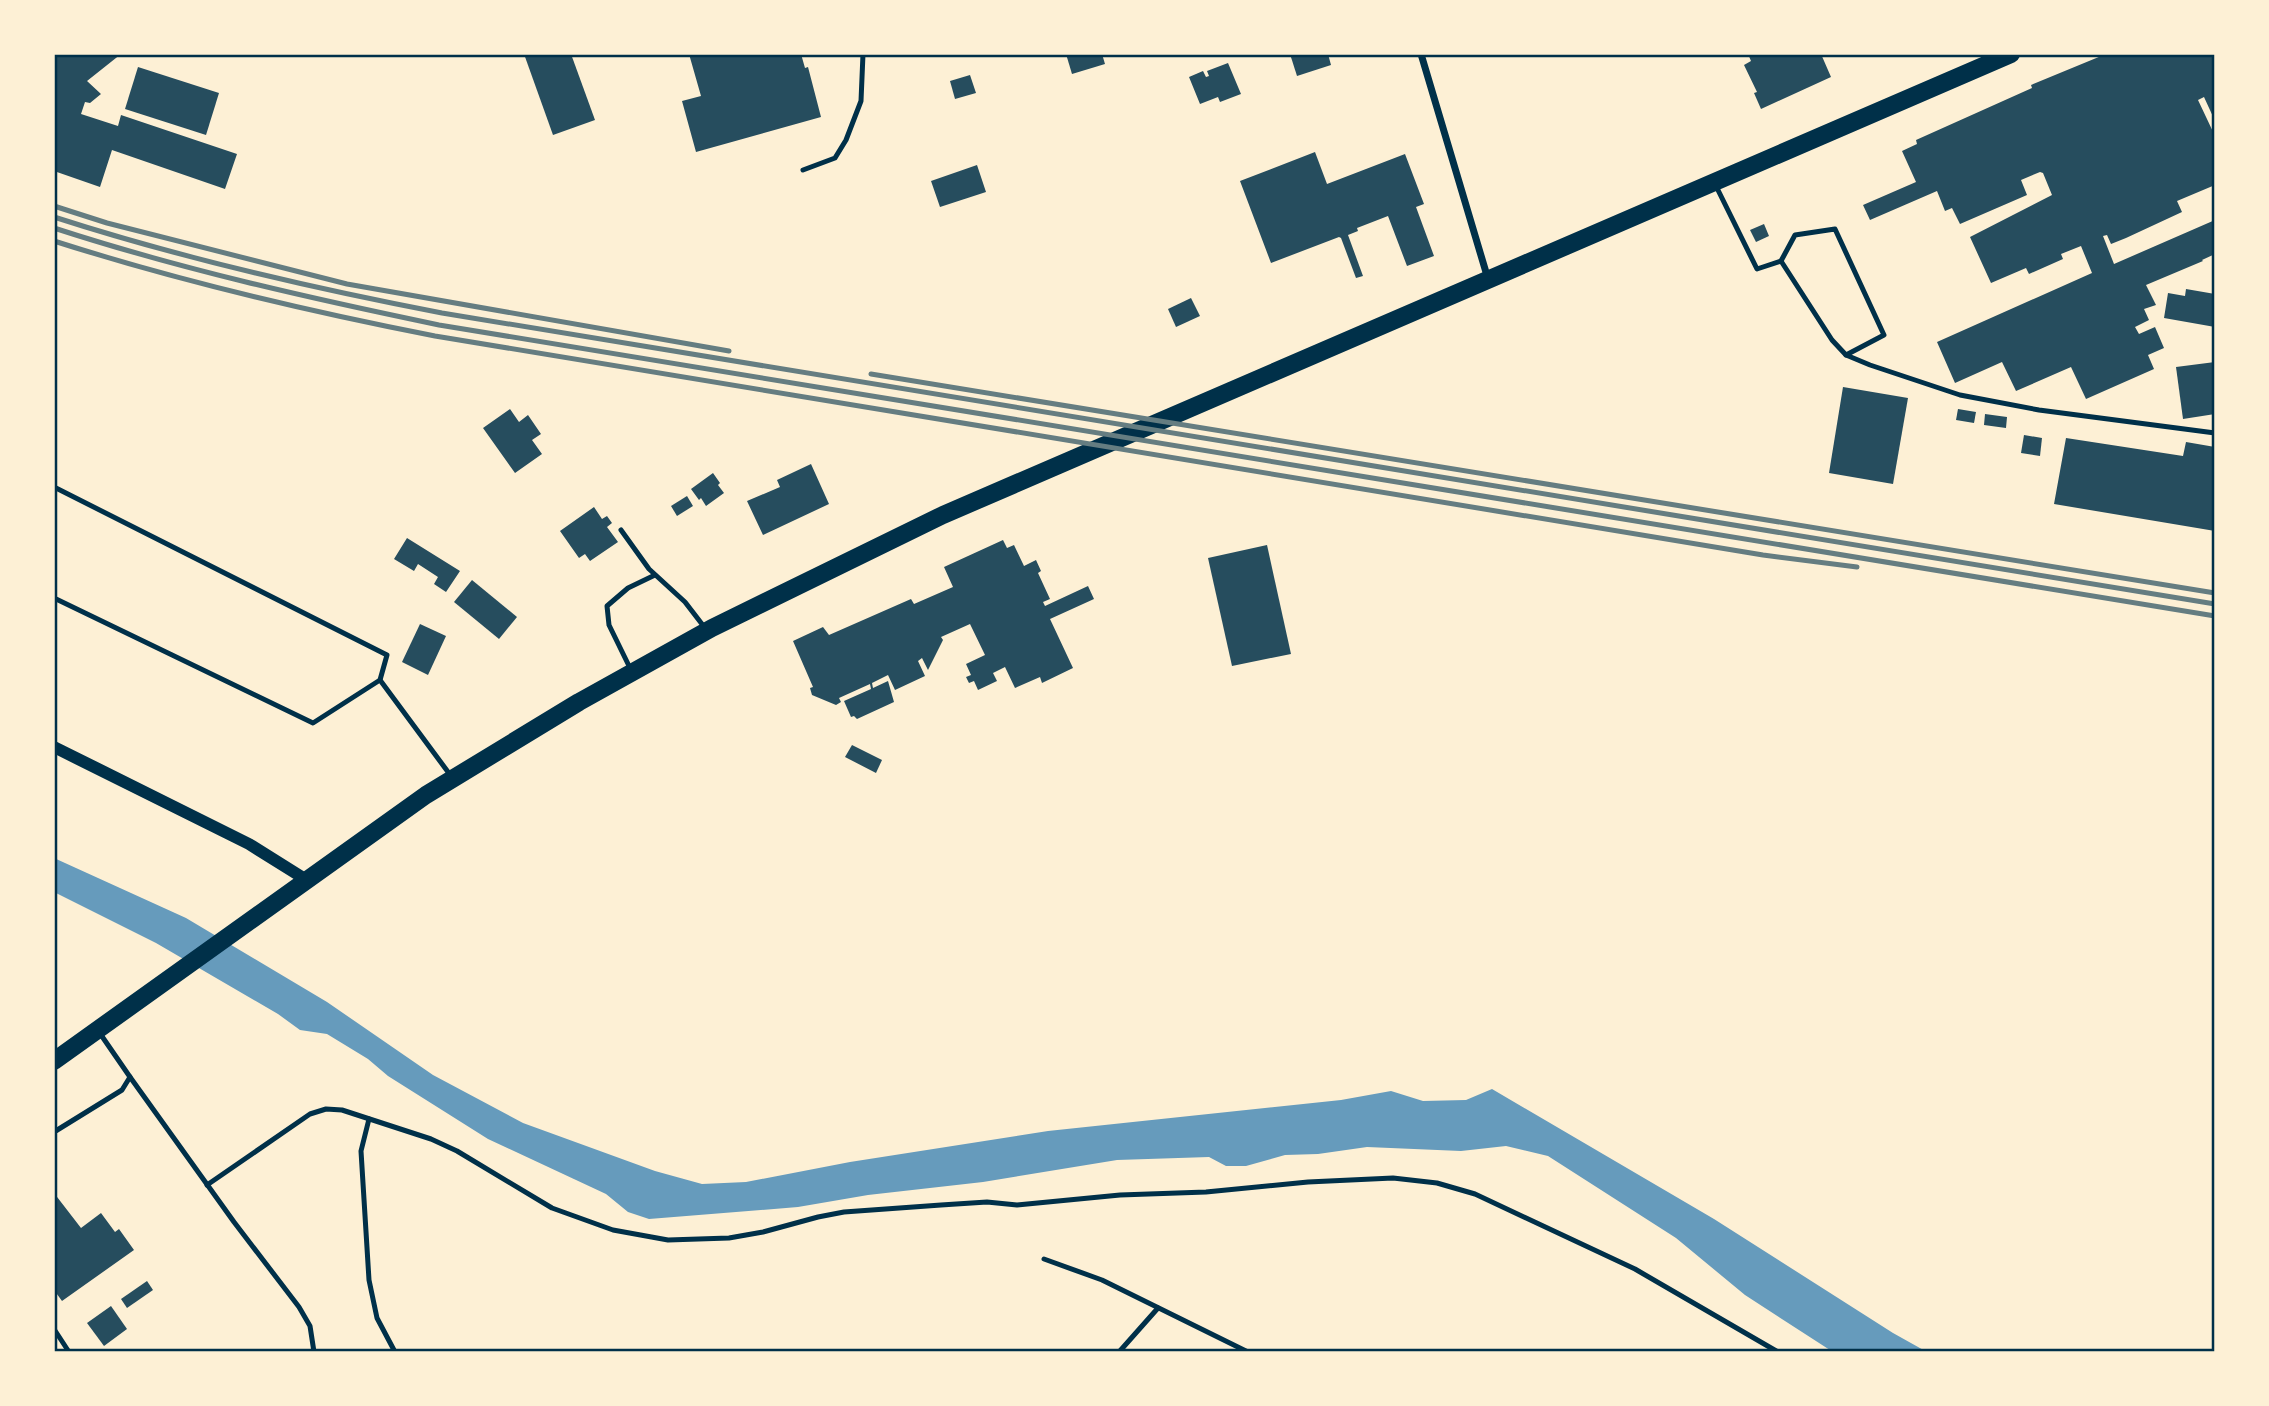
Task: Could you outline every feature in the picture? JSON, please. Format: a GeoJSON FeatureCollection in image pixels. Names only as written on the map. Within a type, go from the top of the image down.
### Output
{"type":"FeatureCollection","features":[{"type":"Feature","properties":{"kind":"main road"},"geometry":{"type":"LineString","coordinates":[[54,1061],[426,795],[707,630],[943,515],[2011,54]]}},
{"type":"Feature","properties":{"kind":"street"},"geometry":{"type":"LineString","coordinates":[[1421,54],[1488,280]]}},
{"type":"Feature","properties":{"kind":"street"},"geometry":{"type":"LineString","coordinates":[[54,747],[236,837],[305,879]]}},
{"type":"Feature","properties":{"kind":"lane"},"geometry":{"type":"LineString","coordinates":[[803,170],[835,158],[846,140],[862,101],[863,54]]}},
{"type":"Feature","properties":{"kind":"lane"},"geometry":{"type":"LineString","coordinates":[[1714,183],[1757,269],[1781,261],[1795,235],[1835,229],[1884,335],[1846,355]]}},
{"type":"Feature","properties":{"kind":"lane"},"geometry":{"type":"LineString","coordinates":[[1781,261],[1832,340],[1846,355],[1870,365],[1960,395],[2039,410],[2215,433]]}},
{"type":"Feature","properties":{"kind":"lane"},"geometry":{"type":"LineString","coordinates":[[54,487],[387,655],[380,680],[313,723],[54,598]]}},
{"type":"Feature","properties":{"kind":"lane"},"geometry":{"type":"LineString","coordinates":[[621,530],[655,575],[685,602],[707,630]]}},
{"type":"Feature","properties":{"kind":"lane"},"geometry":{"type":"LineString","coordinates":[[632,673],[609,625],[607,606],[628,588],[655,575]]}},
{"type":"Feature","properties":{"kind":"lane"},"geometry":{"type":"LineString","coordinates":[[380,680],[452,779]]}},
{"type":"Feature","properties":{"kind":"lane"},"geometry":{"type":"LineString","coordinates":[[97,1030],[207,1185],[299,1307],[310,1326],[314,1352]]}},
{"type":"Feature","properties":{"kind":"lane"},"geometry":{"type":"LineString","coordinates":[[54,1132],[122,1090],[130,1077]]}},
{"type":"Feature","properties":{"kind":"lane"},"geometry":{"type":"LineString","coordinates":[[207,1185],[316,1111],[326,1109],[342,1110],[431,1139],[457,1151],[552,1208],[580,1220],[613,1230],[668,1240],[729,1237],[763,1232],[844,1212],[987,1202],[1017,1205],[1120,1195],[1206,1192],[1381,1178],[1437,1183],[1501,1205],[1635,1269],[1778,1352]]}},
{"type":"Feature","properties":{"kind":"lane"},"geometry":{"type":"LineString","coordinates":[[369,1119],[361,1151],[369,1280],[377,1318],[395,1352]]}},
{"type":"Feature","properties":{"kind":"lane"},"geometry":{"type":"LineString","coordinates":[[1044,1259],[1102,1280],[1248,1352]]}},
{"type":"Feature","properties":{"kind":"lane"},"geometry":{"type":"LineString","coordinates":[[1119,1352],[1158,1308]]}},
{"type":"Feature","properties":{"kind":"lane"},"geometry":{"type":"LineString","coordinates":[[54,1329],[69,1352]]}},
{"type":"Feature","properties":{"kind":"water"},"geometry":{"type":"Polygon","coordinates":[[[54,858],[186,918],[327,1002],[433,1075],[523,1123],[655,1171],[702,1184],[746,1182],[850,1162],[1048,1131],[1341,1100],[1391,1091],[1423,1101],[1466,1100],[1492,1089],[1714,1219],[1927,1352],[1833,1352],[1745,1295],[1676,1238],[1548,1156],[1506,1146],[1461,1151],[1367,1147],[1318,1154],[1285,1155],[1246,1166],[1226,1166],[1209,1157],[1117,1160],[983,1182],[868,1195],[798,1207],[649,1219],[628,1212],[606,1194],[488,1139],[327,1034],[300,1030],[278,1014],[156,943],[54,892],[54,858]]]}},
{"type":"Feature","properties":{"kind":"building"},"geometry":{"type":"Polygon","coordinates":[[[54,54],[121,54],[87,81],[101,94],[90,103],[85,102],[81,114],[118,126],[121,115],[237,154],[225,189],[112,150],[100,187],[54,171],[54,54]]]}},
{"type":"Feature","properties":{"kind":"building"},"geometry":{"type":"Polygon","coordinates":[[[524,54],[571,54],[595,120],[553,135],[524,54]]]}},
{"type":"Feature","properties":{"kind":"building"},"geometry":{"type":"Polygon","coordinates":[[[689,54],[801,54],[805,68],[808,67],[821,117],[696,152],[682,101],[701,96],[689,54]]]}},
{"type":"Feature","properties":{"kind":"building"},"geometry":{"type":"Polygon","coordinates":[[[1066,54],[1102,54],[1105,64],[1072,74],[1066,54]]]}},
{"type":"Feature","properties":{"kind":"building"},"geometry":{"type":"Polygon","coordinates":[[[1290,54],[1328,54],[1331,65],[1297,76],[1290,54]]]}},
{"type":"Feature","properties":{"kind":"building"},"geometry":{"type":"Polygon","coordinates":[[[1748,54],[1821,54],[1831,77],[1761,109],[1754,93],[1757,92],[1744,65],[1751,61],[1748,54]]]}},
{"type":"Feature","properties":{"kind":"building"},"geometry":{"type":"Polygon","coordinates":[[[2106,54],[2215,54],[2215,121],[2204,97],[2198,100],[2215,136],[2215,185],[2177,201],[2182,212],[2126,238],[2111,244],[2107,235],[2103,236],[2114,264],[2215,220],[2215,254],[2146,285],[2156,305],[2144,309],[2149,320],[2135,327],[2139,334],[2155,327],[2164,348],[2148,355],[2154,369],[2086,399],[2071,367],[2016,391],[2002,362],[1955,383],[1937,342],[2092,273],[2081,246],[2061,254],[2063,259],[2029,274],[2026,268],[1991,283],[1970,237],[2052,195],[2043,173],[2040,172],[2021,180],[2027,195],[1960,224],[1952,208],[1945,211],[1937,191],[1870,220],[1863,205],[1916,182],[1902,151],[1917,144],[1916,140],[2032,88],[2031,85],[2106,54]]]}},
{"type":"Feature","properties":{"kind":"building"},"geometry":{"type":"Polygon","coordinates":[[[1228,63],[1241,94],[1220,102],[1218,97],[1200,104],[1189,77],[1203,71],[1206,77],[1209,76],[1207,71],[1228,63]]]}},
{"type":"Feature","properties":{"kind":"building"},"geometry":{"type":"Polygon","coordinates":[[[138,67],[219,93],[206,135],[125,109],[138,67]]]}},
{"type":"Feature","properties":{"kind":"building"},"geometry":{"type":"Polygon","coordinates":[[[970,75],[976,93],[955,99],[950,81],[970,75]]]}},
{"type":"Feature","properties":{"kind":"building"},"geometry":{"type":"Polygon","coordinates":[[[1315,152],[1327,184],[1405,154],[1424,204],[1416,207],[1434,256],[1407,266],[1388,216],[1357,228],[1358,231],[1348,235],[1363,276],[1356,278],[1339,237],[1271,263],[1240,181],[1315,152]]]}},
{"type":"Feature","properties":{"kind":"building"},"geometry":{"type":"Polygon","coordinates":[[[977,165],[986,192],[940,207],[931,181],[977,165]]]}},
{"type":"Feature","properties":{"kind":"building"},"geometry":{"type":"Polygon","coordinates":[[[1764,224],[1769,236],[1756,242],[1750,230],[1764,224]]]}},
{"type":"Feature","properties":{"kind":"building"},"geometry":{"type":"Polygon","coordinates":[[[2186,289],[2215,294],[2215,327],[2164,318],[2168,293],[2185,296],[2186,289]]]}},
{"type":"Feature","properties":{"kind":"building"},"geometry":{"type":"Polygon","coordinates":[[[1191,298],[1200,316],[1176,327],[1168,309],[1191,298]]]}},
{"type":"Feature","properties":{"kind":"building"},"geometry":{"type":"Polygon","coordinates":[[[2215,362],[2215,414],[2183,419],[2176,367],[2215,362]]]}},
{"type":"Feature","properties":{"kind":"building"},"geometry":{"type":"Polygon","coordinates":[[[1843,387],[1908,398],[1893,484],[1829,473],[1843,387]]]}},
{"type":"Feature","properties":{"kind":"building"},"geometry":{"type":"Polygon","coordinates":[[[510,409],[519,422],[528,415],[541,434],[532,440],[542,454],[515,473],[483,428],[510,409]]]}},
{"type":"Feature","properties":{"kind":"building"},"geometry":{"type":"Polygon","coordinates":[[[1958,409],[1976,412],[1974,423],[1956,420],[1958,409]]]}},
{"type":"Feature","properties":{"kind":"building"},"geometry":{"type":"Polygon","coordinates":[[[1985,414],[2007,417],[2006,428],[1984,425],[1985,414]]]}},
{"type":"Feature","properties":{"kind":"building"},"geometry":{"type":"Polygon","coordinates":[[[2024,435],[2042,438],[2040,456],[2021,453],[2024,435]]]}},
{"type":"Feature","properties":{"kind":"building"},"geometry":{"type":"Polygon","coordinates":[[[2066,438],[2183,456],[2186,442],[2215,447],[2215,531],[2054,504],[2066,438]]]}},
{"type":"Feature","properties":{"kind":"building"},"geometry":{"type":"Polygon","coordinates":[[[811,464],[829,504],[763,535],[747,501],[780,487],[777,480],[811,464]]]}},
{"type":"Feature","properties":{"kind":"building"},"geometry":{"type":"Polygon","coordinates":[[[713,473],[724,493],[706,506],[691,489],[713,473]]]}},
{"type":"Feature","properties":{"kind":"building"},"geometry":{"type":"Polygon","coordinates":[[[687,496],[693,506],[677,516],[671,506],[687,496]]]}},
{"type":"Feature","properties":{"kind":"building"},"geometry":{"type":"Polygon","coordinates":[[[594,507],[602,519],[607,516],[612,523],[607,527],[618,542],[590,561],[585,554],[579,558],[560,531],[594,507]]]}},
{"type":"Feature","properties":{"kind":"building"},"geometry":{"type":"Polygon","coordinates":[[[407,538],[460,571],[446,592],[434,584],[438,577],[418,564],[414,571],[394,559],[407,538]]]}},
{"type":"Feature","properties":{"kind":"building"},"geometry":{"type":"Polygon","coordinates":[[[1003,540],[1007,548],[1014,545],[1024,566],[1036,560],[1041,571],[1038,573],[1050,599],[1043,602],[1045,606],[1088,586],[1094,599],[1050,619],[1073,668],[1042,683],[1040,677],[1015,688],[1005,667],[993,673],[997,681],[978,690],[974,681],[969,683],[966,677],[971,675],[966,664],[985,655],[970,624],[941,637],[943,640],[928,670],[922,658],[918,661],[925,676],[895,690],[888,675],[872,683],[873,688],[888,681],[894,702],[857,719],[851,717],[844,701],[871,689],[870,684],[839,698],[841,702],[836,705],[812,695],[810,688],[813,687],[793,641],[823,627],[829,635],[911,599],[914,604],[953,587],[944,567],[1003,540]]]}},
{"type":"Feature","properties":{"kind":"building"},"geometry":{"type":"Polygon","coordinates":[[[1267,545],[1291,654],[1232,666],[1208,558],[1267,545]]]}},
{"type":"Feature","properties":{"kind":"building"},"geometry":{"type":"Polygon","coordinates":[[[472,580],[517,617],[499,639],[454,602],[472,580]]]}},
{"type":"Feature","properties":{"kind":"building"},"geometry":{"type":"Polygon","coordinates":[[[420,624],[446,636],[428,675],[402,662],[420,624]]]}},
{"type":"Feature","properties":{"kind":"building"},"geometry":{"type":"Polygon","coordinates":[[[852,745],[882,760],[876,773],[845,757],[852,745]]]}},
{"type":"Feature","properties":{"kind":"building"},"geometry":{"type":"Polygon","coordinates":[[[54,1193],[81,1228],[101,1213],[115,1232],[119,1229],[134,1250],[62,1301],[54,1290],[54,1193]]]}},
{"type":"Feature","properties":{"kind":"building"},"geometry":{"type":"Polygon","coordinates":[[[147,1281],[153,1290],[127,1308],[121,1299],[147,1281]]]}},
{"type":"Feature","properties":{"kind":"building"},"geometry":{"type":"Polygon","coordinates":[[[111,1306],[127,1329],[104,1346],[87,1323],[111,1306]]]}},
{"type":"Feature","properties":{"kind":"railway"},"geometry":{"type":"LineString","coordinates":[[54,206],[107,223],[347,284],[729,351]]}},
{"type":"Feature","properties":{"kind":"railway"},"geometry":{"type":"LineString","coordinates":[[54,217],[246,271],[442,313],[2215,604]]}},
{"type":"Feature","properties":{"kind":"railway"},"geometry":{"type":"LineString","coordinates":[[54,228],[245,282],[439,325],[2215,616]]}},
{"type":"Feature","properties":{"kind":"railway"},"geometry":{"type":"LineString","coordinates":[[54,241],[243,294],[435,336],[1763,555],[1857,567]]}},
{"type":"Feature","properties":{"kind":"railway"},"geometry":{"type":"LineString","coordinates":[[871,374],[2215,593]]}}]}
